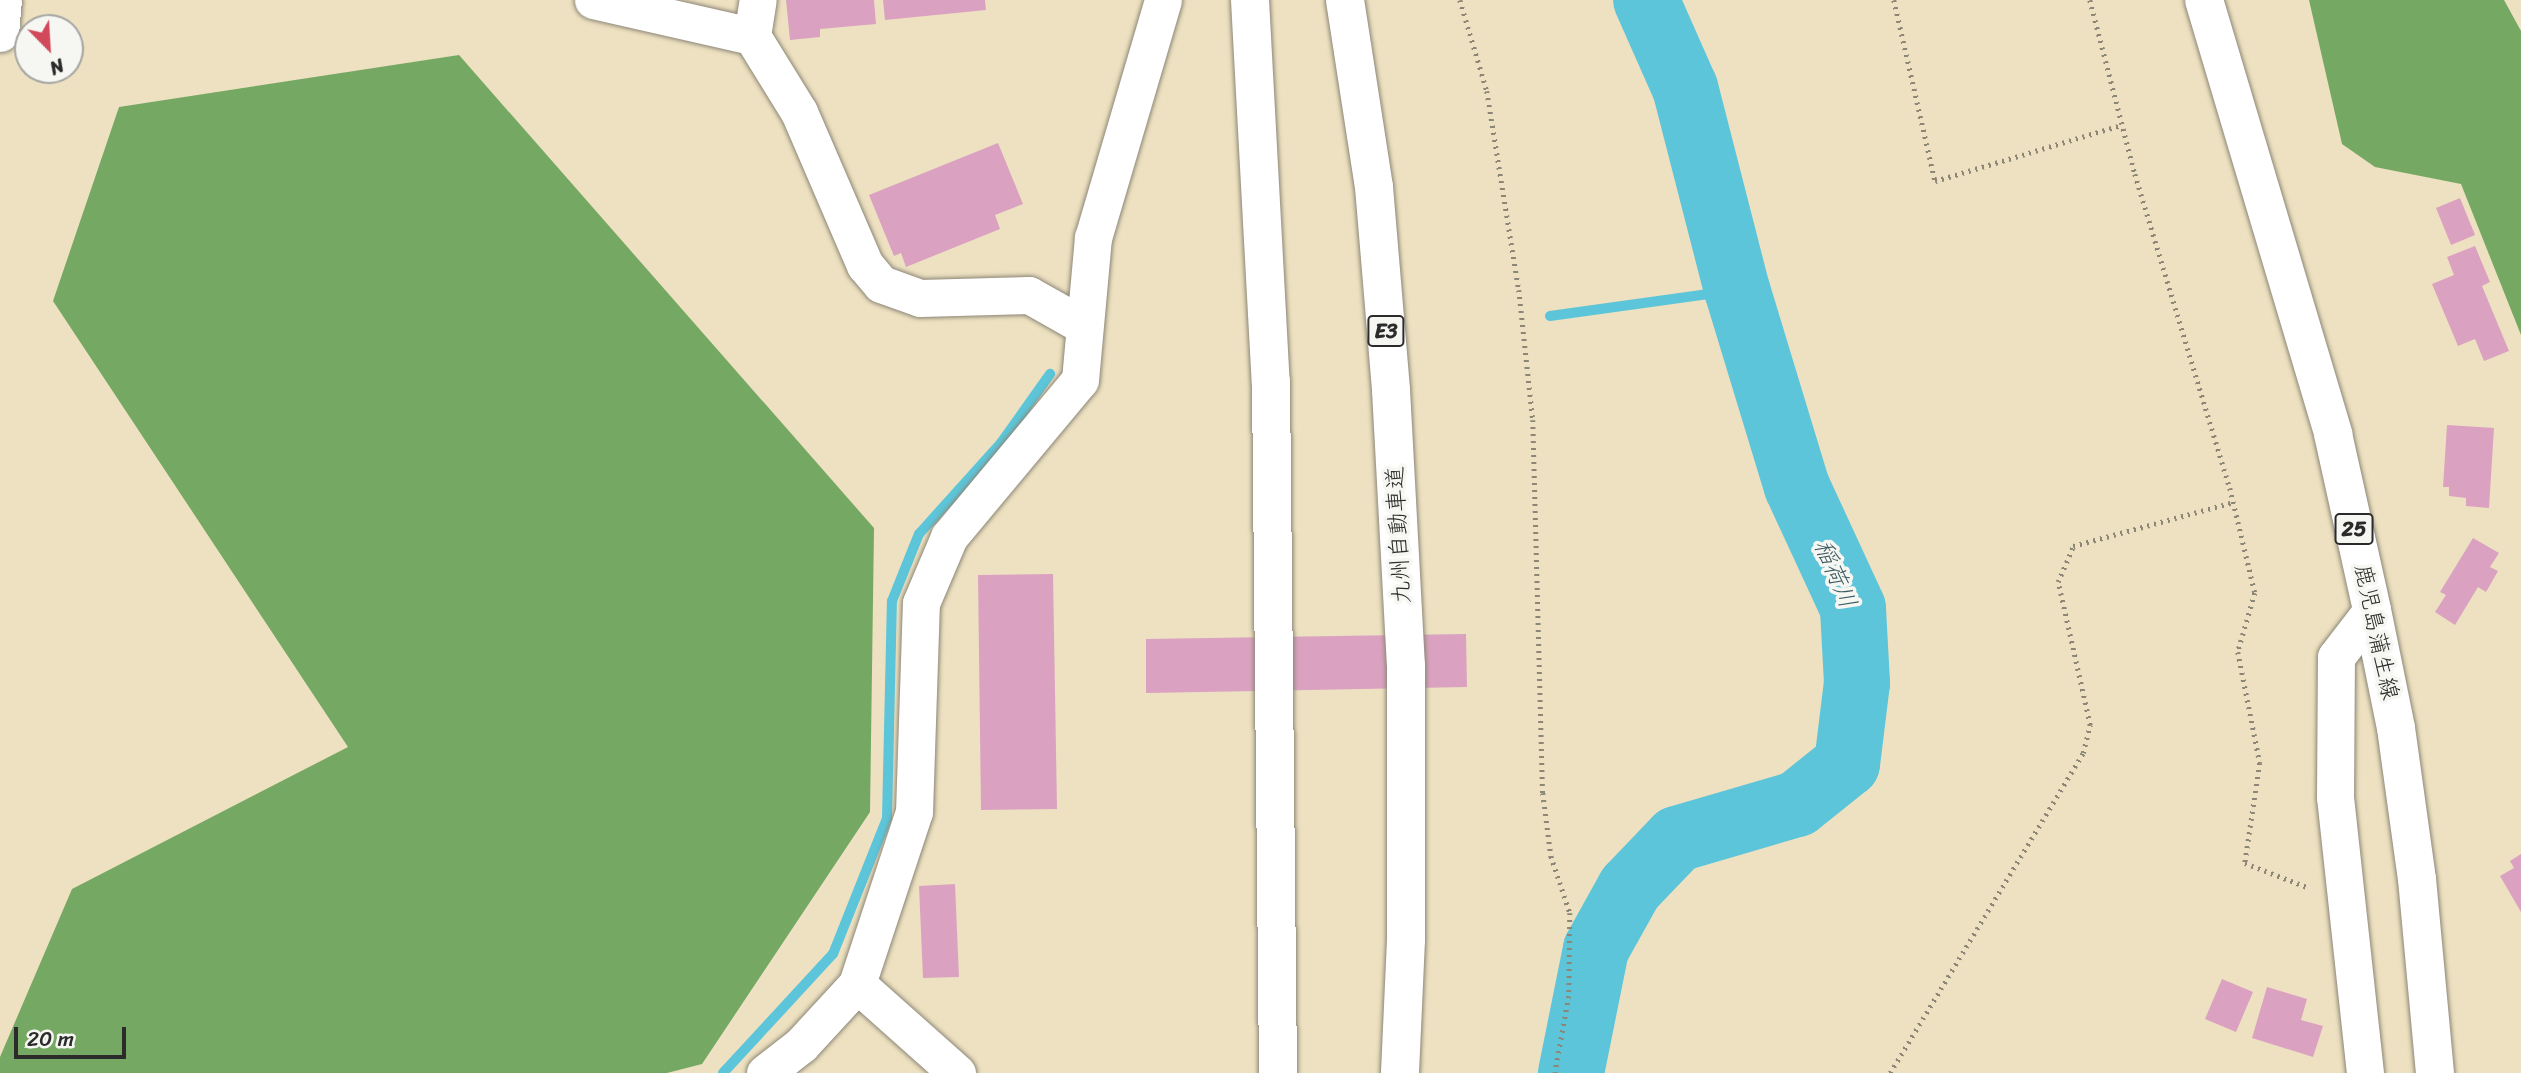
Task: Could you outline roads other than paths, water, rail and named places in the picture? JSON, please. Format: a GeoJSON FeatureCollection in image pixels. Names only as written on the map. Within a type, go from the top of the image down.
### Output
{"type":"FeatureCollection","features":[{"type":"Feature","properties":{"kind":"main road"},"geometry":{"type":"LineString","coordinates":[[1250,0],[1271,396],[1278,1073]]}},
{"type":"Feature","properties":{"kind":"main road","name":"九州自動車道"},"geometry":{"type":"LineString","coordinates":[[1345,0],[1374,187],[1391,390],[1406,665],[1406,940],[1400,1073]]}},
{"type":"Feature","properties":{"kind":"main road","name":"鹿児島蒲生線"},"geometry":{"type":"LineString","coordinates":[[2204,0],[2333,434],[2372,610],[2396,728],[2417,879],[2435,1073]]}},
{"type":"Feature","properties":{"kind":"street"},"geometry":{"type":"LineString","coordinates":[[0,33],[3,0]]}},
{"type":"Feature","properties":{"kind":"street"},"geometry":{"type":"LineString","coordinates":[[593,0],[752,36]]}},
{"type":"Feature","properties":{"kind":"street"},"geometry":{"type":"LineString","coordinates":[[758,0],[752,36],[799,112],[865,265],[881,284],[920,298],[1030,295],[1084,326]]}},
{"type":"Feature","properties":{"kind":"street"},"geometry":{"type":"LineString","coordinates":[[765,1073],[801,1045],[857,985],[914,812],[921,603],[949,537],[1080,380],[1093,238],[1163,0]]}},
{"type":"Feature","properties":{"kind":"street"},"geometry":{"type":"LineString","coordinates":[[2365,1073],[2350,905],[2335,797],[2336,657],[2372,610]]}},
{"type":"Feature","properties":{"kind":"street"},"geometry":{"type":"LineString","coordinates":[[857,985],[957,1073]]}},
{"type":"Feature","properties":{"kind":"waterway","name":"稲荷川"},"geometry":{"type":"LineString","coordinates":[[1571,1073],[1596,949],[1630,888],[1677,839],[1797,804],[1847,764],[1857,683],[1853,608],[1797,487],[1737,290],[1685,88],[1646,0]]}},
{"type":"Feature","properties":{"kind":"waterway"},"geometry":{"type":"LineString","coordinates":[[1550,316],[1737,290]]}},
{"type":"Feature","properties":{"kind":"waterway"},"geometry":{"type":"LineString","coordinates":[[723,1073],[833,954],[887,818],[892,601],[919,534],[1001,443],[1050,374]]}}]}
